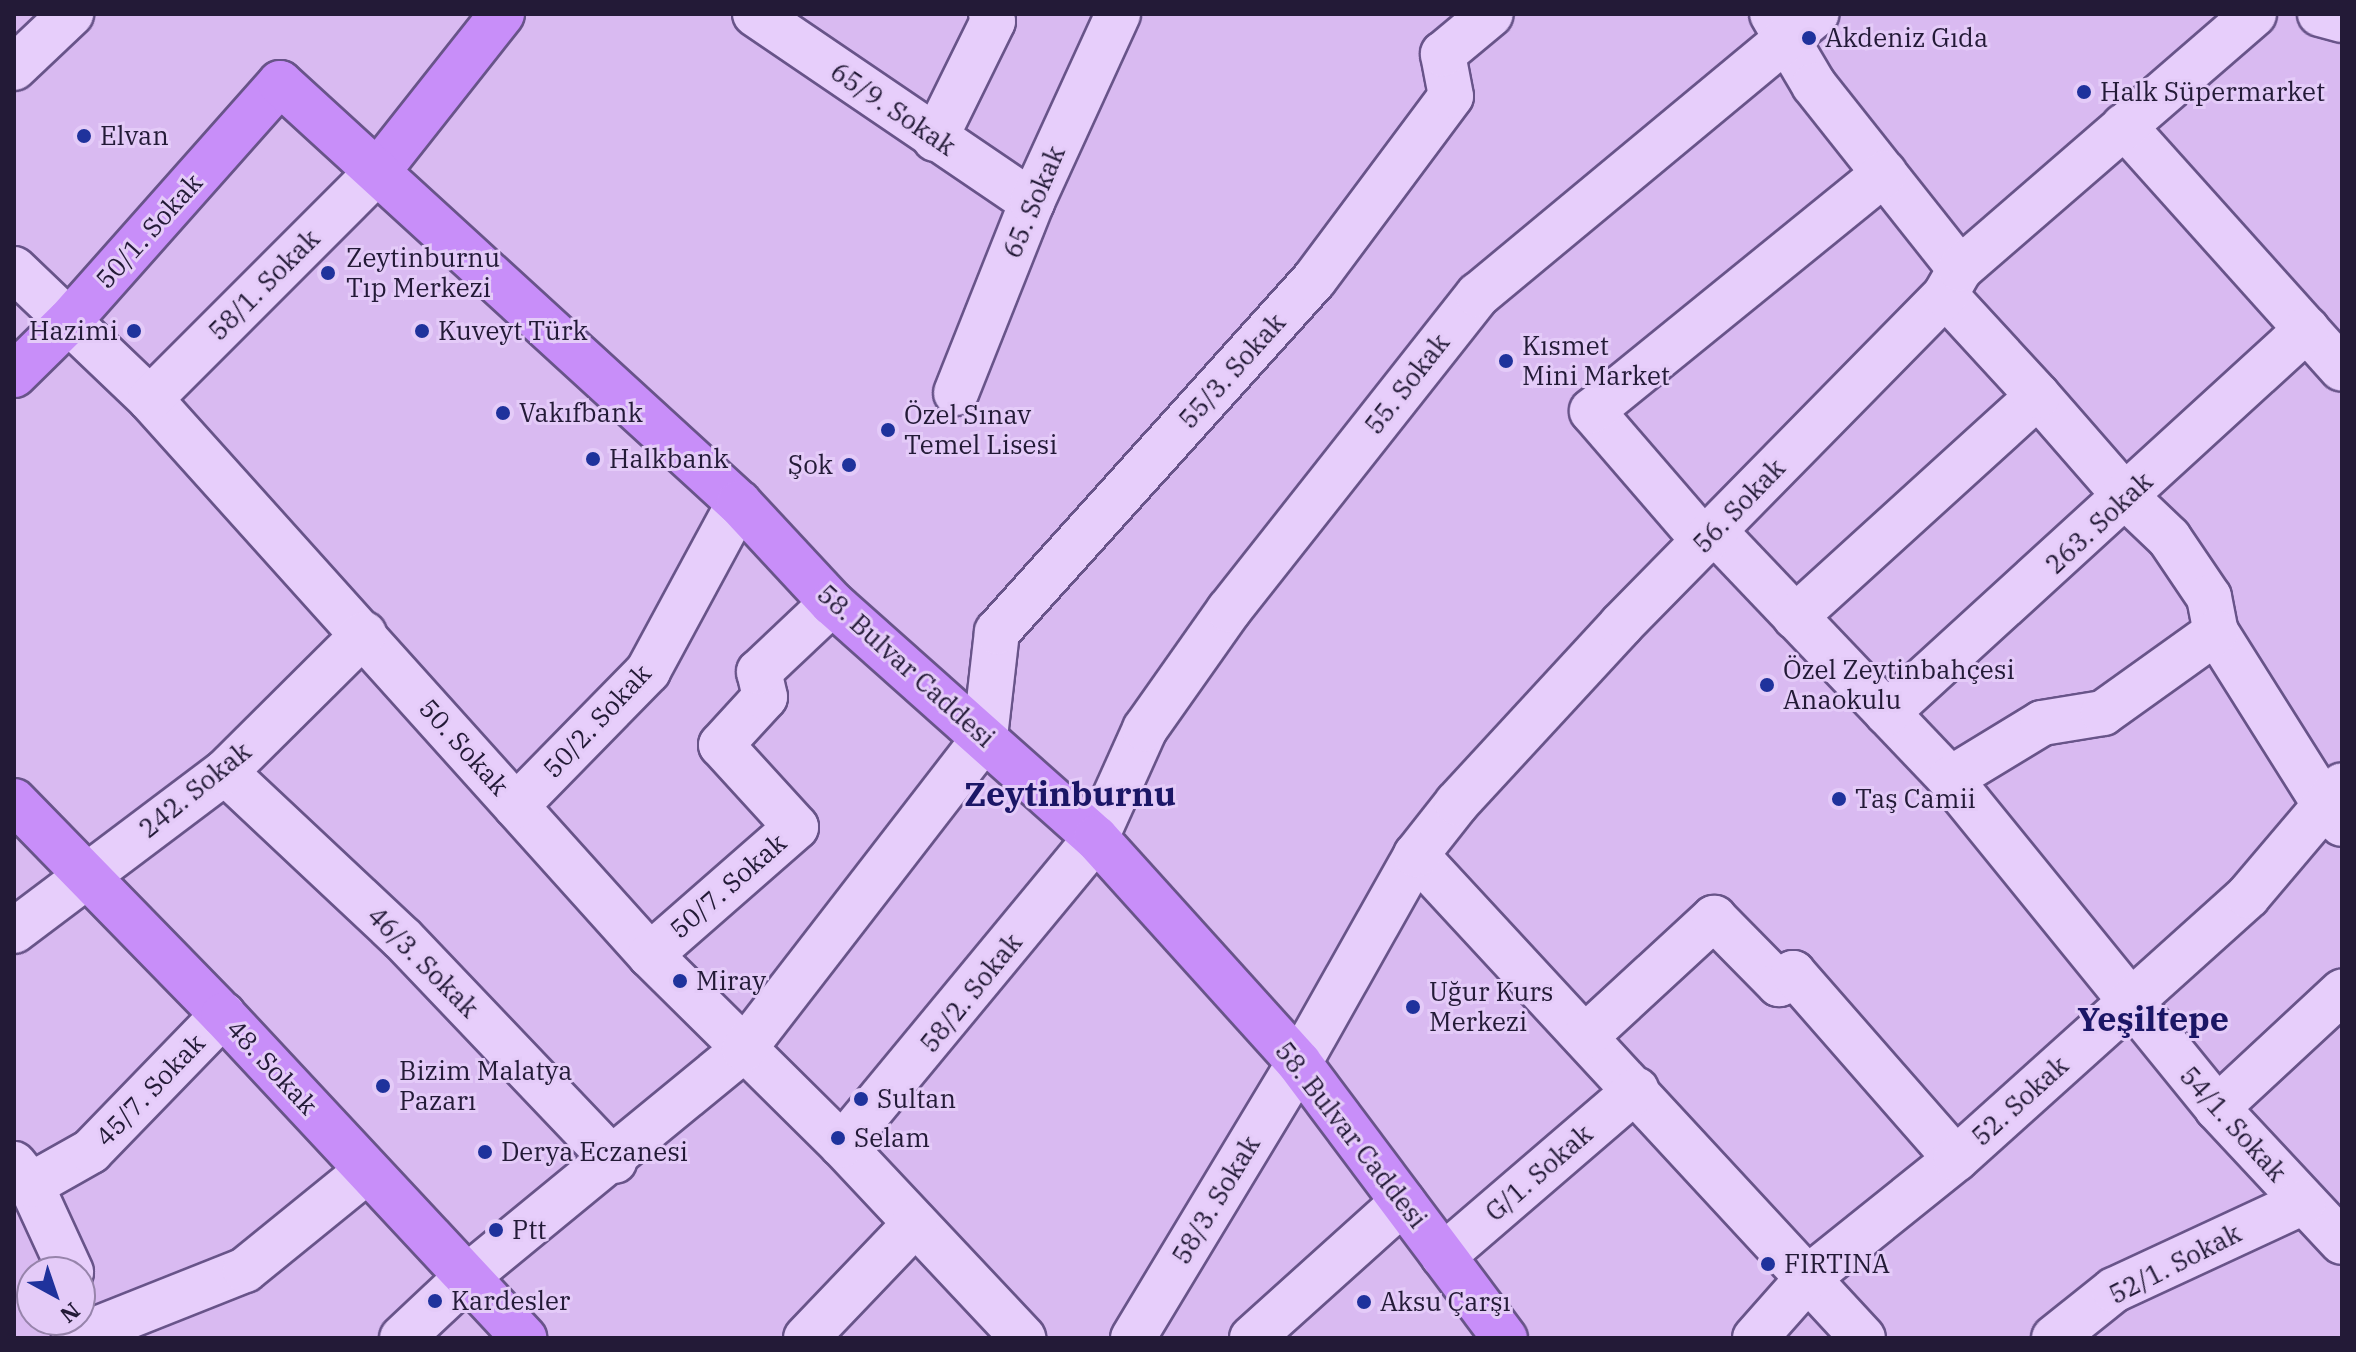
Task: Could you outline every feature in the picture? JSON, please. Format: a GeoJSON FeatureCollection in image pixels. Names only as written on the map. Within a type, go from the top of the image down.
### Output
{"type":"FeatureCollection","features":[{"type":"Feature","properties":{"kind":"main road"},"geometry":{"type":"LineString","coordinates":[[378,171],[502,14]]}},
{"type":"Feature","properties":{"kind":"main road","name":"58. Bulvar Caddesi"},"geometry":{"type":"LineString","coordinates":[[280,83],[739,503],[832,603],[1096,838],[1299,1063],[1505,1338]]}},
{"type":"Feature","properties":{"kind":"main road","name":"50/1. Sokak"},"geometry":{"type":"LineString","coordinates":[[14,375],[69,321],[280,83]]}},
{"type":"Feature","properties":{"kind":"main road","name":"48. Sokak"},"geometry":{"type":"LineString","coordinates":[[14,801],[223,1015],[524,1338]]}},
{"type":"Feature","properties":{"kind":"street"},"geometry":{"type":"LineString","coordinates":[[14,68],[71,14]]}},
{"type":"Feature","properties":{"kind":"street","name":"65/9. Sokak"},"geometry":{"type":"LineString","coordinates":[[755,14],[1032,202]]}},
{"type":"Feature","properties":{"kind":"street"},"geometry":{"type":"LineString","coordinates":[[935,139],[993,21],[991,14]]}},
{"type":"Feature","properties":{"kind":"street","name":"65. Sokak"},"geometry":{"type":"LineString","coordinates":[[956,393],[1032,202],[1118,14]]}},
{"type":"Feature","properties":{"kind":"street","name":"55/3. Sokak"},"geometry":{"type":"LineString","coordinates":[[985,737],[997,632],[1314,280],[1451,96],[1443,54],[1491,14]]}},
{"type":"Feature","properties":{"kind":"street","name":"56. Sokak"},"geometry":{"type":"LineString","coordinates":[[1299,1063],[1416,855],[1512,739],[1711,538],[1952,282],[2124,126],[2254,14]]}},
{"type":"Feature","properties":{"kind":"street"},"geometry":{"type":"LineString","coordinates":[[2320,14],[2342,20]]}},
{"type":"Feature","properties":{"kind":"street"},"geometry":{"type":"LineString","coordinates":[[1792,22],[1814,85],[1885,173],[1952,282],[2038,396],[2127,498],[2169,538],[2209,597],[2216,632],[2337,805]]}},
{"type":"Feature","properties":{"kind":"street","name":"55. Sokak"},"geometry":{"type":"LineString","coordinates":[[1096,838],[1145,729],[1229,610],[1478,295],[1792,22]]}},
{"type":"Feature","properties":{"kind":"street"},"geometry":{"type":"LineString","coordinates":[[2124,126],[2342,369]]}},
{"type":"Feature","properties":{"kind":"street","name":"58/1. Sokak"},"geometry":{"type":"LineString","coordinates":[[150,399],[378,171]]}},
{"type":"Feature","properties":{"kind":"street","name":"54/1. Sokak"},"geometry":{"type":"LineString","coordinates":[[1885,173],[1592,411],[1711,538],[1795,617],[1950,779],[2127,1003],[2217,1108],[2342,1242]]}},
{"type":"Feature","properties":{"kind":"street","name":"50. Sokak"},"geometry":{"type":"LineString","coordinates":[[14,269],[150,399],[650,955],[842,1145],[1023,1338]]}},
{"type":"Feature","properties":{"kind":"street","name":"263. Sokak"},"geometry":{"type":"LineString","coordinates":[[1887,713],[2127,498],[2307,329]]}},
{"type":"Feature","properties":{"kind":"street"},"geometry":{"type":"LineString","coordinates":[[1795,617],[2038,396]]}},
{"type":"Feature","properties":{"kind":"street","name":"50/2. Sokak"},"geometry":{"type":"LineString","coordinates":[[516,806],[648,671],[739,503]]}},
{"type":"Feature","properties":{"kind":"street","name":"50/7. Sokak"},"geometry":{"type":"LineString","coordinates":[[650,955],[796,827],[721,745],[765,697],[759,672],[832,603]]}},
{"type":"Feature","properties":{"kind":"street"},"geometry":{"type":"LineString","coordinates":[[1950,779],[2042,723],[2103,713],[2216,632]]}},
{"type":"Feature","properties":{"kind":"street","name":"242. Sokak"},"geometry":{"type":"LineString","coordinates":[[14,931],[225,772],[364,634]]}},
{"type":"Feature","properties":{"kind":"street"},"geometry":{"type":"LineString","coordinates":[[402,1338],[468,1276],[614,1161],[744,1049],[985,737]]}},
{"type":"Feature","properties":{"kind":"street","name":"46/3. Sokak"},"geometry":{"type":"LineString","coordinates":[[225,772],[402,938],[614,1161]]}},
{"type":"Feature","properties":{"kind":"street","name":"52. Sokak"},"geometry":{"type":"LineString","coordinates":[[1755,1338],[1809,1277],[1956,1159],[2248,896],[2337,805]]}},
{"type":"Feature","properties":{"kind":"street","name":"58/2. Sokak"},"geometry":{"type":"LineString","coordinates":[[842,1145],[1096,838]]}},
{"type":"Feature","properties":{"kind":"street"},"geometry":{"type":"LineString","coordinates":[[1416,855],[1863,1338]]}},
{"type":"Feature","properties":{"kind":"street"},"geometry":{"type":"LineString","coordinates":[[1585,1037],[1714,918],[1779,984],[1793,973],[1956,1159]]}},
{"type":"Feature","properties":{"kind":"street"},"geometry":{"type":"LineString","coordinates":[[2217,1108],[2342,992]]}},
{"type":"Feature","properties":{"kind":"street","name":"45/7. Sokak"},"geometry":{"type":"LineString","coordinates":[[23,1175],[91,1151],[223,1015]]}},
{"type":"Feature","properties":{"kind":"street","name":"58/3. Sokak"},"geometry":{"type":"LineString","coordinates":[[1133,1338],[1299,1063]]}},
{"type":"Feature","properties":{"kind":"street","name":"G/1. Sokak"},"geometry":{"type":"LineString","coordinates":[[1443,1256],[1636,1090]]}},
{"type":"Feature","properties":{"kind":"street"},"geometry":{"type":"LineString","coordinates":[[96,1315],[245,1270],[367,1171]]}},
{"type":"Feature","properties":{"kind":"street"},"geometry":{"type":"LineString","coordinates":[[23,1175],[63,1256]]}},
{"type":"Feature","properties":{"kind":"street"},"geometry":{"type":"LineString","coordinates":[[1252,1338],[1403,1202]]}},
{"type":"Feature","properties":{"kind":"street","name":"52/1. Sokak"},"geometry":{"type":"LineString","coordinates":[[2054,1338],[2114,1290],[2304,1202]]}},
{"type":"Feature","properties":{"kind":"street"},"geometry":{"type":"LineString","coordinates":[[806,1338],[915,1224]]}},
{"type":"Feature","properties":{"kind":"place","name":"Akdeniz Gıda"},"geometry":{"type":"Point","coordinates":[1809,38]}},
{"type":"Feature","properties":{"kind":"place","name":"Halk Süpermarket"},"geometry":{"type":"Point","coordinates":[2084,92]}},
{"type":"Feature","properties":{"kind":"place","name":"Elvan"},"geometry":{"type":"Point","coordinates":[84,136]}},
{"type":"Feature","properties":{"kind":"place","name":"Zeytinburnu Tıp Merkezi"},"geometry":{"type":"Point","coordinates":[328,273]}},
{"type":"Feature","properties":{"kind":"place","name":"Hazimi"},"geometry":{"type":"Point","coordinates":[134,331]}},
{"type":"Feature","properties":{"kind":"place","name":"Kuveyt Türk"},"geometry":{"type":"Point","coordinates":[422,331]}},
{"type":"Feature","properties":{"kind":"place","name":"Kısmet Mini Market"},"geometry":{"type":"Point","coordinates":[1506,361]}},
{"type":"Feature","properties":{"kind":"place","name":"Vakıfbank"},"geometry":{"type":"Point","coordinates":[503,413]}},
{"type":"Feature","properties":{"kind":"place","name":"Özel Sınav Temel Lisesi"},"geometry":{"type":"Point","coordinates":[888,430]}},
{"type":"Feature","properties":{"kind":"place","name":"Halkbank"},"geometry":{"type":"Point","coordinates":[593,459]}},
{"type":"Feature","properties":{"kind":"place","name":"Şok"},"geometry":{"type":"Point","coordinates":[849,465]}},
{"type":"Feature","properties":{"kind":"place","name":"Özel Zeytinbahçesi Anaokulu"},"geometry":{"type":"Point","coordinates":[1767,685]}},
{"type":"Feature","properties":{"kind":"place","name":"Taş Camii"},"geometry":{"type":"Point","coordinates":[1839,799]}},
{"type":"Feature","properties":{"kind":"place","name":"Miray"},"geometry":{"type":"Point","coordinates":[680,981]}},
{"type":"Feature","properties":{"kind":"place","name":"Uğur Kurs Merkezi"},"geometry":{"type":"Point","coordinates":[1413,1007]}},
{"type":"Feature","properties":{"kind":"place","name":"Bizim Malatya Pazarı"},"geometry":{"type":"Point","coordinates":[383,1086]}},
{"type":"Feature","properties":{"kind":"place","name":"Sultan"},"geometry":{"type":"Point","coordinates":[861,1099]}},
{"type":"Feature","properties":{"kind":"place","name":"Selam"},"geometry":{"type":"Point","coordinates":[838,1138]}},
{"type":"Feature","properties":{"kind":"place","name":"Derya Eczanesi"},"geometry":{"type":"Point","coordinates":[485,1152]}},
{"type":"Feature","properties":{"kind":"place","name":"Ptt"},"geometry":{"type":"Point","coordinates":[496,1230]}},
{"type":"Feature","properties":{"kind":"place","name":"FIRTINA"},"geometry":{"type":"Point","coordinates":[1768,1264]}},
{"type":"Feature","properties":{"kind":"place","name":"Kardesler"},"geometry":{"type":"Point","coordinates":[435,1301]}},
{"type":"Feature","properties":{"kind":"place","name":"Aksu Çarşı"},"geometry":{"type":"Point","coordinates":[1364,1302]}},
{"type":"Feature","properties":{"kind":"district","name":"Zeytinburnu"},"geometry":{"type":"Point","coordinates":[1070,794]}},
{"type":"Feature","properties":{"kind":"district","name":"Yeşiltepe"},"geometry":{"type":"Point","coordinates":[2153,1019]}}]}
